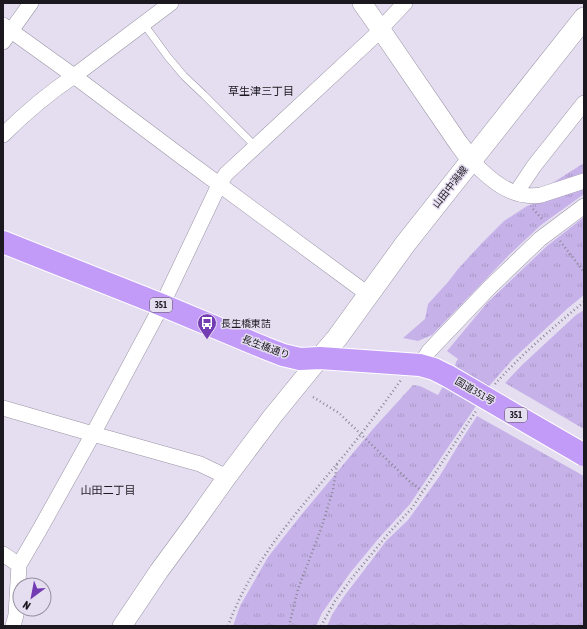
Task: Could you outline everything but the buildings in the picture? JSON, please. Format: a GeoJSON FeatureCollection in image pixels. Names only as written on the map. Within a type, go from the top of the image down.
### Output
{"type":"FeatureCollection","features":[{"type":"Feature","properties":{"kind":"highway","name":"長生橋通り"},"geometry":{"type":"LineString","coordinates":[[3,242],[283,355],[300,359],[320,358],[420,365],[434,369],[448,376]]}},
{"type":"Feature","properties":{"kind":"highway","name":"国道351号"},"geometry":{"type":"LineString","coordinates":[[448,376],[584,455]]}},
{"type":"Feature","properties":{"kind":"main road","name":"山田中潟線"},"geometry":{"type":"LineString","coordinates":[[320,358],[337,338],[406,243],[584,18]]}},
{"type":"Feature","properties":{"kind":"street"},"geometry":{"type":"LineString","coordinates":[[31,3],[6,33],[74,76],[369,295]]}},
{"type":"Feature","properties":{"kind":"street"},"geometry":{"type":"LineString","coordinates":[[3,134],[60,85],[171,3]]}},
{"type":"Feature","properties":{"kind":"street"},"geometry":{"type":"LineString","coordinates":[[362,3],[459,144],[471,160],[493,181],[516,193],[534,197],[584,181]]}},
{"type":"Feature","properties":{"kind":"street"},"geometry":{"type":"LineString","coordinates":[[13,626],[16,614],[19,566],[93,434],[162,305],[219,185],[226,174],[381,30],[405,3]]}},
{"type":"Feature","properties":{"kind":"street"},"geometry":{"type":"LineString","coordinates":[[516,193],[534,166],[584,103]]}},
{"type":"Feature","properties":{"kind":"street"},"geometry":{"type":"LineString","coordinates":[[420,365],[429,351],[495,281],[540,239],[584,206]]}},
{"type":"Feature","properties":{"kind":"street"},"geometry":{"type":"LineString","coordinates":[[122,626],[158,571],[227,477],[272,417],[320,358]]}},
{"type":"Feature","properties":{"kind":"street"},"geometry":{"type":"LineString","coordinates":[[3,408],[200,464],[227,477]]}},
{"type":"Feature","properties":{"kind":"street"},"geometry":{"type":"LineString","coordinates":[[3,554],[19,566]]}},
{"type":"Feature","properties":{"kind":"lane"},"geometry":{"type":"LineString","coordinates":[[143,23],[184,76],[204,94],[256,147]]}},
{"type":"Feature","properties":{"kind":"path"},"geometry":{"type":"LineString","coordinates":[[532,208],[546,224]]}},
{"type":"Feature","properties":{"kind":"path"},"geometry":{"type":"LineString","coordinates":[[560,241],[584,272]]}},
{"type":"Feature","properties":{"kind":"path"},"geometry":{"type":"LineString","coordinates":[[495,384],[522,356],[584,302]]}},
{"type":"Feature","properties":{"kind":"path"},"geometry":{"type":"LineString","coordinates":[[228,626],[234,608],[252,574],[269,549],[308,498],[337,464],[401,380]]}},
{"type":"Feature","properties":{"kind":"path"},"geometry":{"type":"LineString","coordinates":[[313,397],[339,413],[408,480],[422,491]]}},
{"type":"Feature","properties":{"kind":"path"},"geometry":{"type":"LineString","coordinates":[[323,625],[335,601],[352,578],[388,534],[412,508],[476,410]]}},
{"type":"Feature","properties":{"kind":"path"},"geometry":{"type":"LineString","coordinates":[[289,626],[298,590],[321,529],[333,490],[337,464]]}},
{"type":"Feature","properties":{"kind":"green space"},"geometry":{"type":"Polygon","coordinates":[[[584,163],[584,194],[541,225],[510,254],[432,335],[418,341],[403,338],[425,319],[428,304],[458,269],[504,221],[527,206],[539,202],[543,189],[584,163]]]}},
{"type":"Feature","properties":{"kind":"green space"},"geometry":{"type":"Polygon","coordinates":[[[584,217],[584,295],[513,359],[490,385],[410,504],[350,573],[322,613],[316,626],[233,626],[240,606],[268,557],[373,429],[413,385],[420,386],[438,395],[458,359],[447,351],[487,303],[547,246],[584,217]]]}},
{"type":"Feature","properties":{"kind":"green space"},"geometry":{"type":"Polygon","coordinates":[[[584,310],[584,429],[505,383],[522,365],[576,315],[584,310]]]}},
{"type":"Feature","properties":{"kind":"green space"},"geometry":{"type":"Polygon","coordinates":[[[477,416],[584,476],[584,626],[327,626],[333,613],[345,595],[386,541],[408,520],[439,477],[477,416]]]}},
{"type":"Feature","properties":{"kind":"place","name":"長生橋東詰"},"geometry":{"type":"Point","coordinates":[207,340]}},
{"type":"Feature","properties":{"kind":"district","name":"草生津三丁目"},"geometry":{"type":"Point","coordinates":[261,91]}},
{"type":"Feature","properties":{"kind":"district","name":"山田二丁目"},"geometry":{"type":"Point","coordinates":[108,490]}}]}
